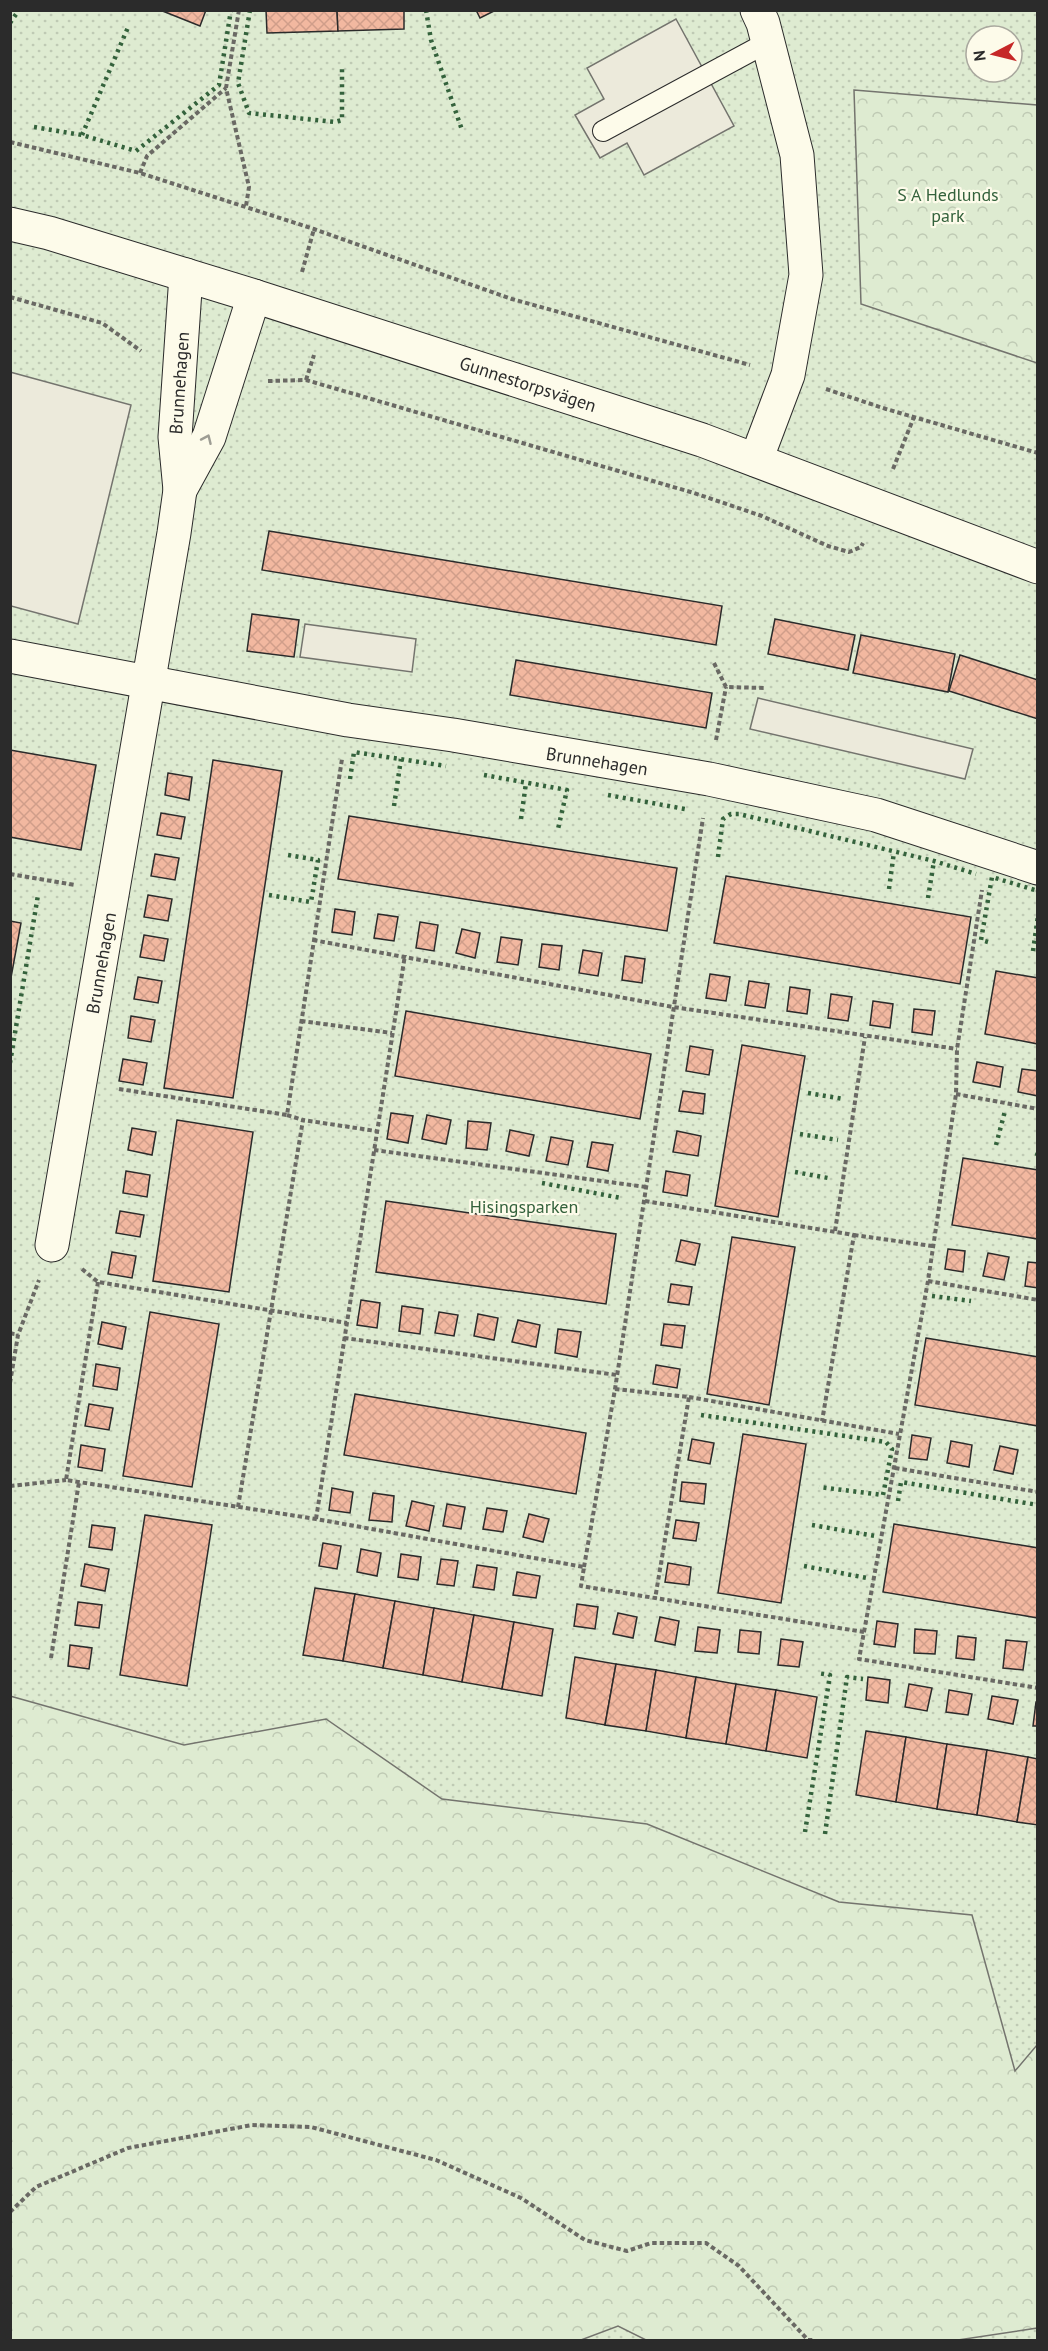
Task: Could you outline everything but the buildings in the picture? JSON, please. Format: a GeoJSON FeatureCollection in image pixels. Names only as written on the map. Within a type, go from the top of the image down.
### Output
{"type":"FeatureCollection","features":[{"type":"Feature","properties":{"kind":"street"},"geometry":{"type":"LineString","coordinates":[[756,460],[788,375],[806,275],[797,155],[768,42],[757,10]]}},
{"type":"Feature","properties":{"kind":"street","name":"Gunnestorpsvägen"},"geometry":{"type":"LineString","coordinates":[[10,224],[49,233],[254,296],[702,440],[877,509],[1038,567]]}},
{"type":"Feature","properties":{"kind":"street","name":"Brunnehagen"},"geometry":{"type":"LineString","coordinates":[[52,1245],[150,681],[180,490],[175,437],[186,275]]}},
{"type":"Feature","properties":{"kind":"street","name":"Brunnehagen"},"geometry":{"type":"LineString","coordinates":[[180,490],[209,437],[254,296]]}},
{"type":"Feature","properties":{"kind":"street","name":"Brunnehagen"},"geometry":{"type":"LineString","coordinates":[[10,656],[348,720],[453,735],[709,779],[876,815],[1038,868]]}},
{"type":"Feature","properties":{"kind":"lane"},"geometry":{"type":"LineString","coordinates":[[603,131],[768,42]]}},
{"type":"Feature","properties":{"kind":"path"},"geometry":{"type":"LineString","coordinates":[[239,10],[226,88],[249,187],[246,206]]}},
{"type":"Feature","properties":{"kind":"path"},"geometry":{"type":"LineString","coordinates":[[140,173],[147,156],[226,88]]}},
{"type":"Feature","properties":{"kind":"path"},"geometry":{"type":"LineString","coordinates":[[10,142],[140,173],[314,229],[512,299],[788,375],[914,417],[1038,453]]}},
{"type":"Feature","properties":{"kind":"path"},"geometry":{"type":"LineString","coordinates":[[301,275],[314,229]]}},
{"type":"Feature","properties":{"kind":"path"},"geometry":{"type":"LineString","coordinates":[[10,297],[102,323],[132,343],[158,365],[180,371]]}},
{"type":"Feature","properties":{"kind":"path"},"geometry":{"type":"LineString","coordinates":[[228,376],[265,381],[306,380],[694,493],[762,516],[849,552],[861,547],[914,417]]}},
{"type":"Feature","properties":{"kind":"path"},"geometry":{"type":"LineString","coordinates":[[714,663],[726,687],[709,779],[615,1389],[581,1586],[864,1632]]}},
{"type":"Feature","properties":{"kind":"path"},"geometry":{"type":"LineString","coordinates":[[726,687],[764,688]]}},
{"type":"Feature","properties":{"kind":"path"},"geometry":{"type":"LineString","coordinates":[[287,1115],[348,720]]}},
{"type":"Feature","properties":{"kind":"path"},"geometry":{"type":"LineString","coordinates":[[988,852],[957,1049],[956,1094],[928,1281],[859,1659],[1038,1688]]}},
{"type":"Feature","properties":{"kind":"path"},"geometry":{"type":"LineString","coordinates":[[10,874],[113,891]]}},
{"type":"Feature","properties":{"kind":"path"},"geometry":{"type":"LineString","coordinates":[[314,940],[673,1007],[957,1049]]}},
{"type":"Feature","properties":{"kind":"path"},"geometry":{"type":"LineString","coordinates":[[316,1519],[405,956]]}},
{"type":"Feature","properties":{"kind":"path"},"geometry":{"type":"LineString","coordinates":[[301,1021],[392,1033]]}},
{"type":"Feature","properties":{"kind":"path"},"geometry":{"type":"LineString","coordinates":[[835,1231],[865,1037]]}},
{"type":"Feature","properties":{"kind":"path"},"geometry":{"type":"LineString","coordinates":[[80,1083],[376,1131]]}},
{"type":"Feature","properties":{"kind":"path"},"geometry":{"type":"LineString","coordinates":[[956,1094],[1038,1109]]}},
{"type":"Feature","properties":{"kind":"path"},"geometry":{"type":"LineString","coordinates":[[238,1507],[303,1119]]}},
{"type":"Feature","properties":{"kind":"path"},"geometry":{"type":"LineString","coordinates":[[374,1150],[646,1187]]}},
{"type":"Feature","properties":{"kind":"path"},"geometry":{"type":"LineString","coordinates":[[645,1201],[932,1246]]}},
{"type":"Feature","properties":{"kind":"path"},"geometry":{"type":"LineString","coordinates":[[822,1421],[854,1235]]}},
{"type":"Feature","properties":{"kind":"path"},"geometry":{"type":"LineString","coordinates":[[10,1383],[18,1335],[52,1245],[98,1282],[346,1323]]}},
{"type":"Feature","properties":{"kind":"path"},"geometry":{"type":"LineString","coordinates":[[928,1281],[1038,1300]]}},
{"type":"Feature","properties":{"kind":"path"},"geometry":{"type":"LineString","coordinates":[[66,1480],[98,1282]]}},
{"type":"Feature","properties":{"kind":"path"},"geometry":{"type":"LineString","coordinates":[[10,1333],[18,1335]]}},
{"type":"Feature","properties":{"kind":"path"},"geometry":{"type":"LineString","coordinates":[[344,1338],[617,1376]]}},
{"type":"Feature","properties":{"kind":"path"},"geometry":{"type":"LineString","coordinates":[[615,1389],[689,1397],[899,1434]]}},
{"type":"Feature","properties":{"kind":"path"},"geometry":{"type":"LineString","coordinates":[[655,1599],[689,1397]]}},
{"type":"Feature","properties":{"kind":"path"},"geometry":{"type":"LineString","coordinates":[[895,1468],[1038,1492]]}},
{"type":"Feature","properties":{"kind":"path"},"geometry":{"type":"LineString","coordinates":[[10,1486],[66,1480],[316,1519],[584,1567]]}},
{"type":"Feature","properties":{"kind":"path"},"geometry":{"type":"LineString","coordinates":[[51,1658],[79,1482]]}},
{"type":"Feature","properties":{"kind":"path"},"geometry":{"type":"LineString","coordinates":[[10,2212],[36,2187],[128,2148],[252,2125],[310,2127],[436,2160],[521,2198],[585,2240],[627,2251],[651,2243],[706,2243],[739,2266],[808,2340],[813,2340]]}},
{"type":"Feature","properties":{"kind":"green space","name":"Hisingsparken"},"geometry":{"type":"Polygon","coordinates":[[[11,11],[1037,11],[1037,2340],[11,2340],[11,11]]]}},
{"type":"Feature","properties":{"kind":"green space","name":"S A Hedlunds park"},"geometry":{"type":"Polygon","coordinates":[[[854,90],[1037,105],[1037,363],[861,304],[854,90]]]}},
{"type":"Feature","properties":{"kind":"green space"},"geometry":{"type":"Polygon","coordinates":[[[10,1696],[184,1745],[326,1719],[442,1799],[647,1824],[839,1902],[972,1915],[1015,2071],[1037,2045],[1037,2328],[958,2340],[646,2340],[618,2326],[581,2340],[11,2340],[10,1696]]]}},
{"type":"Feature","properties":{"kind":"shaded area"},"geometry":{"type":"Polygon","coordinates":[[[676,19],[734,126],[644,175],[627,143],[600,158],[575,115],[604,99],[587,68],[676,19]]]}},
{"type":"Feature","properties":{"kind":"shaded area"},"geometry":{"type":"Polygon","coordinates":[[[10,372],[131,405],[78,624],[11,606],[10,372]]]}},
{"type":"Feature","properties":{"kind":"shaded area"},"geometry":{"type":"Polygon","coordinates":[[[305,624],[416,639],[412,672],[300,657],[305,624]]]}},
{"type":"Feature","properties":{"kind":"shaded area"},"geometry":{"type":"Polygon","coordinates":[[[758,698],[973,749],[965,779],[750,729],[758,698]]]}},
{"type":"Feature","properties":{"kind":"hedge"},"geometry":{"type":"LineString","coordinates":[[10,23],[19,10]]}},
{"type":"Feature","properties":{"kind":"hedge"},"geometry":{"type":"LineString","coordinates":[[34,127],[82,135],[136,151],[219,85],[231,10]]}},
{"type":"Feature","properties":{"kind":"hedge"},"geometry":{"type":"LineString","coordinates":[[250,10],[238,83],[249,113],[335,122],[342,120],[342,65]]}},
{"type":"Feature","properties":{"kind":"hedge"},"geometry":{"type":"LineString","coordinates":[[426,10],[431,40],[462,130]]}},
{"type":"Feature","properties":{"kind":"hedge"},"geometry":{"type":"LineString","coordinates":[[82,135],[129,25]]}},
{"type":"Feature","properties":{"kind":"hedge"},"geometry":{"type":"LineString","coordinates":[[350,779],[354,752],[446,766]]}},
{"type":"Feature","properties":{"kind":"hedge"},"geometry":{"type":"LineString","coordinates":[[394,806],[401,759]]}},
{"type":"Feature","properties":{"kind":"hedge"},"geometry":{"type":"LineString","coordinates":[[484,775],[567,790],[558,829]]}},
{"type":"Feature","properties":{"kind":"hedge"},"geometry":{"type":"LineString","coordinates":[[521,819],[526,783]]}},
{"type":"Feature","properties":{"kind":"hedge"},"geometry":{"type":"LineString","coordinates":[[608,795],[685,809]]}},
{"type":"Feature","properties":{"kind":"hedge"},"geometry":{"type":"LineString","coordinates":[[718,857],[723,819],[731,814],[739,814],[934,861],[976,874]]}},
{"type":"Feature","properties":{"kind":"hedge"},"geometry":{"type":"LineString","coordinates":[[889,889],[894,852]]}},
{"type":"Feature","properties":{"kind":"hedge"},"geometry":{"type":"LineString","coordinates":[[269,895],[311,902],[318,860],[288,855]]}},
{"type":"Feature","properties":{"kind":"hedge"},"geometry":{"type":"LineString","coordinates":[[928,898],[934,861]]}},
{"type":"Feature","properties":{"kind":"hedge"},"geometry":{"type":"LineString","coordinates":[[988,942],[981,940],[992,877],[1038,891]]}},
{"type":"Feature","properties":{"kind":"hedge"},"geometry":{"type":"LineString","coordinates":[[10,1063],[38,895]]}},
{"type":"Feature","properties":{"kind":"hedge"},"geometry":{"type":"LineString","coordinates":[[1033,951],[1038,916]]}},
{"type":"Feature","properties":{"kind":"hedge"},"geometry":{"type":"LineString","coordinates":[[808,1093],[843,1099]]}},
{"type":"Feature","properties":{"kind":"hedge"},"geometry":{"type":"LineString","coordinates":[[996,1145],[1005,1111]]}},
{"type":"Feature","properties":{"kind":"hedge"},"geometry":{"type":"LineString","coordinates":[[800,1134],[838,1140]]}},
{"type":"Feature","properties":{"kind":"hedge"},"geometry":{"type":"LineString","coordinates":[[1037,1156],[1038,1151]]}},
{"type":"Feature","properties":{"kind":"hedge"},"geometry":{"type":"LineString","coordinates":[[795,1172],[828,1178]]}},
{"type":"Feature","properties":{"kind":"hedge"},"geometry":{"type":"LineString","coordinates":[[542,1183],[621,1198]]}},
{"type":"Feature","properties":{"kind":"hedge"},"geometry":{"type":"LineString","coordinates":[[932,1296],[971,1301]]}},
{"type":"Feature","properties":{"kind":"hedge"},"geometry":{"type":"LineString","coordinates":[[701,1415],[886,1442],[892,1449],[883,1495],[819,1487]]}},
{"type":"Feature","properties":{"kind":"hedge"},"geometry":{"type":"LineString","coordinates":[[898,1501],[901,1482],[1038,1505]]}},
{"type":"Feature","properties":{"kind":"hedge"},"geometry":{"type":"LineString","coordinates":[[812,1525],[875,1536]]}},
{"type":"Feature","properties":{"kind":"hedge"},"geometry":{"type":"LineString","coordinates":[[804,1566],[867,1578]]}},
{"type":"Feature","properties":{"kind":"hedge"},"geometry":{"type":"LineString","coordinates":[[805,1832],[830,1675],[817,1673]]}},
{"type":"Feature","properties":{"kind":"hedge"},"geometry":{"type":"LineString","coordinates":[[825,1834],[847,1677],[863,1679]]}}]}
